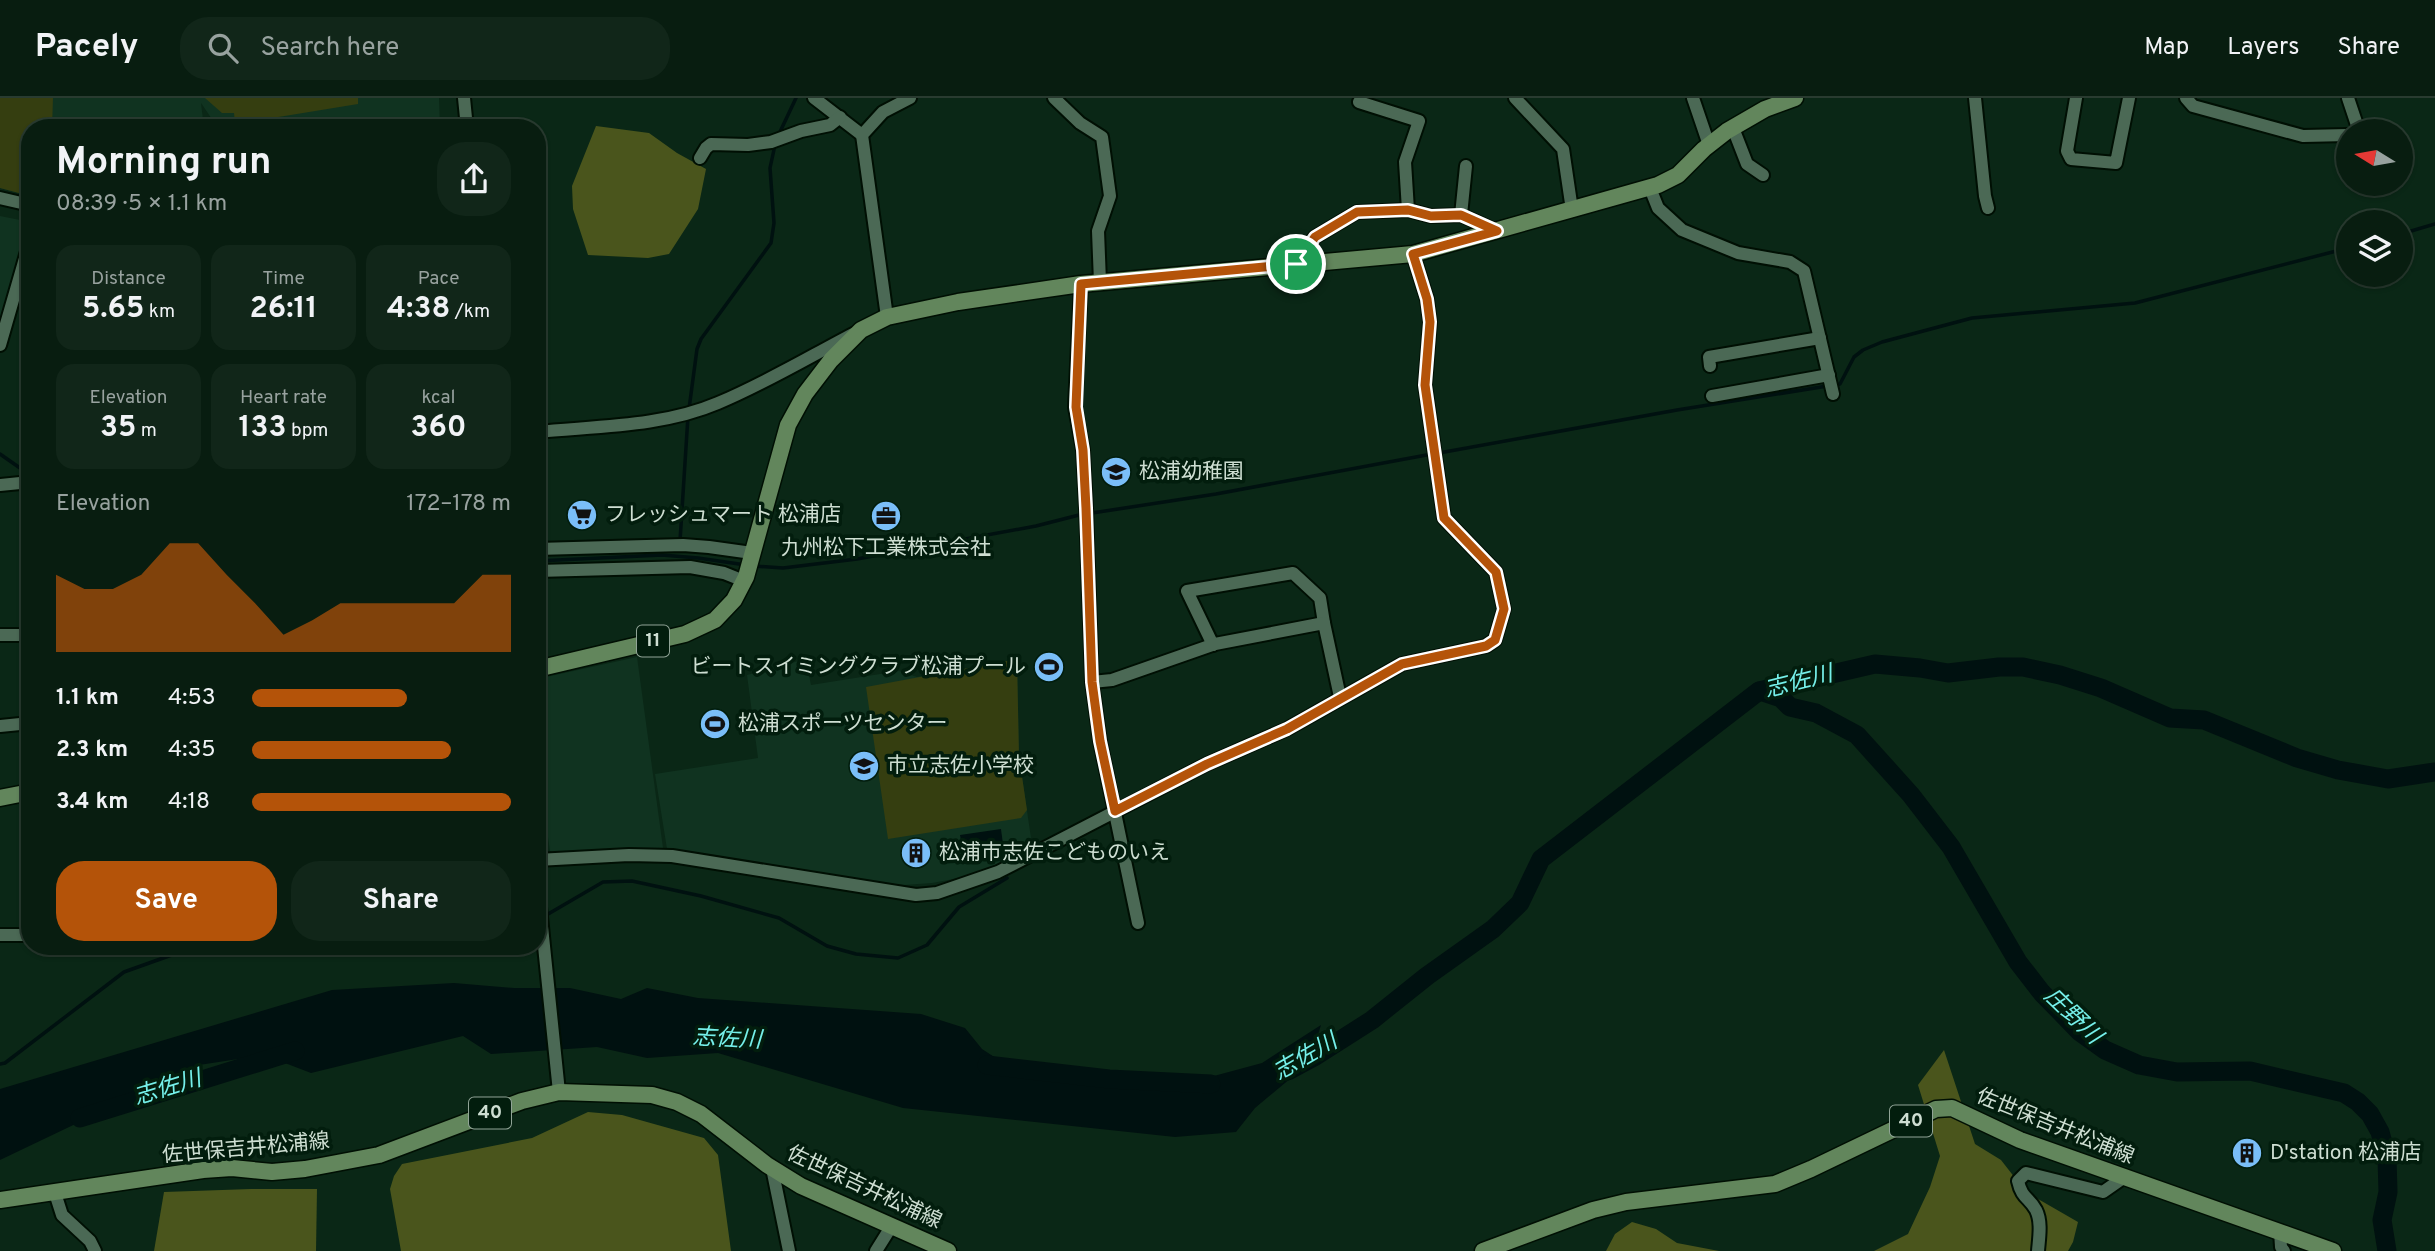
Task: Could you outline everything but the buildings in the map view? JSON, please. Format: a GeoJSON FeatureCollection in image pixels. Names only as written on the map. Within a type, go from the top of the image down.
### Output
{"type":"FeatureCollection","features":[{"type":"Feature","properties":{"kind":"main road","name":"11"},"geometry":{"type":"LineString","coordinates":[[546,667],[685,634],[715,620],[734,600],[745,579],[788,425],[805,394],[861,330],[887,317],[958,302],[1081,284],[1413,254],[1650,188],[1678,175],[1709,145],[1733,128],[1765,109],[1795,98]]}},
{"type":"Feature","properties":{"kind":"main road"},"geometry":{"type":"LineString","coordinates":[[0,798],[21,794]]}},
{"type":"Feature","properties":{"kind":"main road","name":"佐世保吉井松浦線"},"geometry":{"type":"LineString","coordinates":[[0,1200],[203,1170],[232,1168],[283,1171],[379,1155],[522,1101],[559,1092],[652,1094],[701,1114],[772,1168],[801,1186],[948,1251]]}},
{"type":"Feature","properties":{"kind":"main road","name":"佐世保吉井松浦線"},"geometry":{"type":"LineString","coordinates":[[1483,1251],[1593,1210],[1626,1202],[1775,1184],[1936,1109],[1952,1108],[2020,1140],[2333,1251]]}},
{"type":"Feature","properties":{"kind":"street"},"geometry":{"type":"LineString","coordinates":[[464,98],[466,119]]}},
{"type":"Feature","properties":{"kind":"street"},"geometry":{"type":"LineString","coordinates":[[814,98],[862,135],[887,317]]}},
{"type":"Feature","properties":{"kind":"street"},"geometry":{"type":"LineString","coordinates":[[862,135],[883,112],[911,98]]}},
{"type":"Feature","properties":{"kind":"street"},"geometry":{"type":"LineString","coordinates":[[1054,98],[1080,123],[1102,137],[1110,196],[1098,231],[1100,282]]}},
{"type":"Feature","properties":{"kind":"street"},"geometry":{"type":"LineString","coordinates":[[1515,98],[1563,149],[1572,210]]}},
{"type":"Feature","properties":{"kind":"street"},"geometry":{"type":"LineString","coordinates":[[1693,98],[1709,145]]}},
{"type":"Feature","properties":{"kind":"street"},"geometry":{"type":"LineString","coordinates":[[1975,98],[1984,196],[1988,208]]}},
{"type":"Feature","properties":{"kind":"street"},"geometry":{"type":"LineString","coordinates":[[2077,98],[2067,150],[2071,159],[2116,163],[2129,98]]}},
{"type":"Feature","properties":{"kind":"street"},"geometry":{"type":"LineString","coordinates":[[2186,98],[2193,106],[2303,136],[2336,135]]}},
{"type":"Feature","properties":{"kind":"street"},"geometry":{"type":"LineString","coordinates":[[2348,98],[2355,119]]}},
{"type":"Feature","properties":{"kind":"street"},"geometry":{"type":"LineString","coordinates":[[1359,102],[1419,121],[1405,162],[1408,210]]}},
{"type":"Feature","properties":{"kind":"street"},"geometry":{"type":"LineString","coordinates":[[700,158],[711,144],[748,145],[776,141],[801,131],[830,125],[840,117]]}},
{"type":"Feature","properties":{"kind":"street"},"geometry":{"type":"LineString","coordinates":[[1733,128],[1747,164],[1763,175]]}},
{"type":"Feature","properties":{"kind":"street"},"geometry":{"type":"LineString","coordinates":[[1461,215],[1466,166]]}},
{"type":"Feature","properties":{"kind":"street"},"geometry":{"type":"LineString","coordinates":[[1650,188],[1658,208],[1682,230],[1738,253],[1790,262],[1804,271],[1833,394]]}},
{"type":"Feature","properties":{"kind":"street"},"geometry":{"type":"LineString","coordinates":[[0,198],[21,203]]}},
{"type":"Feature","properties":{"kind":"street"},"geometry":{"type":"LineString","coordinates":[[1296,264],[1315,237],[1357,212],[1408,210],[1431,216],[1461,215],[1497,231]]}},
{"type":"Feature","properties":{"kind":"street"},"geometry":{"type":"LineString","coordinates":[[546,860],[629,855],[672,856],[916,895],[937,893],[998,872],[1058,843],[1207,764],[1287,729],[1402,664],[1486,646],[1495,640],[1504,609],[1496,572],[1444,518],[1425,385],[1430,322],[1427,299],[1413,254]]}},
{"type":"Feature","properties":{"kind":"street"},"geometry":{"type":"LineString","coordinates":[[0,345],[21,272]]}},
{"type":"Feature","properties":{"kind":"street"},"geometry":{"type":"LineString","coordinates":[[1081,284],[1076,407],[1083,450],[1092,682],[1100,741],[1138,923]]}},
{"type":"Feature","properties":{"kind":"street"},"geometry":{"type":"LineString","coordinates":[[546,431],[655,421],[718,403],[861,330]]}},
{"type":"Feature","properties":{"kind":"street"},"geometry":{"type":"LineString","coordinates":[[1710,366],[1709,357],[1820,338]]}},
{"type":"Feature","properties":{"kind":"street"},"geometry":{"type":"LineString","coordinates":[[1712,396],[1829,377]]}},
{"type":"Feature","properties":{"kind":"street"},"geometry":{"type":"LineString","coordinates":[[0,485],[21,483]]}},
{"type":"Feature","properties":{"kind":"street"},"geometry":{"type":"LineString","coordinates":[[546,549],[680,546],[709,547],[752,554]]}},
{"type":"Feature","properties":{"kind":"street"},"geometry":{"type":"LineString","coordinates":[[546,571],[690,567],[745,579]]}},
{"type":"Feature","properties":{"kind":"street"},"geometry":{"type":"LineString","coordinates":[[1213,645],[1187,591],[1293,573],[1320,598],[1340,697]]}},
{"type":"Feature","properties":{"kind":"street"},"geometry":{"type":"LineString","coordinates":[[1092,682],[1112,680],[1213,645],[1324,623]]}},
{"type":"Feature","properties":{"kind":"street"},"geometry":{"type":"LineString","coordinates":[[0,635],[21,635]]}},
{"type":"Feature","properties":{"kind":"street"},"geometry":{"type":"LineString","coordinates":[[0,726],[21,724]]}},
{"type":"Feature","properties":{"kind":"street"},"geometry":{"type":"LineString","coordinates":[[0,935],[21,935]]}},
{"type":"Feature","properties":{"kind":"street"},"geometry":{"type":"LineString","coordinates":[[544,955],[559,1092]]}},
{"type":"Feature","properties":{"kind":"street"},"geometry":{"type":"LineString","coordinates":[[772,1168],[789,1251]]}},
{"type":"Feature","properties":{"kind":"street"},"geometry":{"type":"LineString","coordinates":[[2038,1251],[2040,1227],[2036,1210],[2020,1192],[2018,1181],[2026,1173],[2104,1192],[2123,1178]]}},
{"type":"Feature","properties":{"kind":"street"},"geometry":{"type":"LineString","coordinates":[[55,1193],[62,1215],[90,1241],[95,1251]]}},
{"type":"Feature","properties":{"kind":"street"},"geometry":{"type":"LineString","coordinates":[[876,1251],[891,1227]]}},
{"type":"Feature","properties":{"kind":"street"},"geometry":{"type":"LineString","coordinates":[[2280,1231],[2281,1247],[2284,1251]]}},
{"type":"Feature","properties":{"kind":"shaded area"},"geometry":{"type":"Polygon","coordinates":[[[0,98],[439,98],[440,119],[212,119],[201,103],[203,119],[21,119],[21,194],[0,188],[0,98]]]}},
{"type":"Feature","properties":{"kind":"shaded area"},"geometry":{"type":"Polygon","coordinates":[[[0,98],[53,98],[52,119],[21,119],[21,194],[0,188],[0,98]]]}},
{"type":"Feature","properties":{"kind":"shaded area"},"geometry":{"type":"Polygon","coordinates":[[[205,98],[358,98],[358,104],[266,119],[235,119],[234,113],[222,113],[205,98]]]}},
{"type":"Feature","properties":{"kind":"shaded area"},"geometry":{"type":"Polygon","coordinates":[[[0,216],[21,221],[21,246],[0,320],[0,216]]]}},
{"type":"Feature","properties":{"kind":"shaded area"},"geometry":{"type":"Polygon","coordinates":[[[637,657],[663,848],[550,851],[546,823],[546,677],[637,657]]]}},
{"type":"Feature","properties":{"kind":"shaded area","name":"市立志佐小学校"},"geometry":{"type":"Polygon","coordinates":[[[806,659],[811,685],[899,671],[917,677],[1017,659],[1019,756],[1031,838],[1014,858],[959,878],[904,885],[874,884],[667,849],[655,774],[758,758],[747,675],[806,659]]]}},
{"type":"Feature","properties":{"kind":"shaded area"},"geometry":{"type":"Polygon","coordinates":[[[1017,659],[1019,756],[1027,810],[1021,818],[888,839],[866,687],[1017,659]]]}},
{"type":"Feature","properties":{"kind":"green space"},"geometry":{"type":"Polygon","coordinates":[[[596,126],[649,133],[706,169],[698,209],[669,254],[648,258],[588,255],[573,209],[572,186],[596,126]]]}},
{"type":"Feature","properties":{"kind":"green space"},"geometry":{"type":"Polygon","coordinates":[[[1944,1050],[1975,1144],[2001,1160],[2026,1192],[2078,1222],[2068,1251],[1874,1251],[1908,1234],[1930,1187],[1940,1156],[1918,1085],[1944,1050]]]}},
{"type":"Feature","properties":{"kind":"green space"},"geometry":{"type":"Polygon","coordinates":[[[588,1112],[622,1115],[704,1138],[718,1155],[731,1251],[401,1251],[390,1189],[402,1164],[532,1138],[588,1112]]]}},
{"type":"Feature","properties":{"kind":"green space"},"geometry":{"type":"Polygon","coordinates":[[[317,1189],[316,1251],[154,1251],[164,1192],[317,1189]]]}},
{"type":"Feature","properties":{"kind":"green space"},"geometry":{"type":"Polygon","coordinates":[[[1632,1222],[1656,1229],[1677,1243],[1719,1251],[1606,1251],[1615,1234],[1632,1222]]]}},
{"type":"Feature","properties":{"kind":"water"},"geometry":{"type":"Polygon","coordinates":[[[1001,829],[1004,852],[964,858],[960,835],[1001,829]]]}},
{"type":"Feature","properties":{"kind":"water"},"geometry":{"type":"Polygon","coordinates":[[[454,983],[514,988],[570,988],[621,999],[647,988],[698,998],[921,1014],[965,1028],[982,1049],[1025,1077],[1081,1084],[1173,1087],[1262,1063],[1321,1025],[1309,1063],[1255,1108],[1236,1132],[1175,1137],[903,1108],[718,1053],[647,1058],[597,1047],[491,1054],[463,1036],[311,1073],[264,1055],[199,1065],[0,1160],[0,1089],[332,990],[454,983]]]}},
{"type":"Feature","properties":{"kind":"waterway"},"geometry":{"type":"LineString","coordinates":[[779,134],[796,98]]}},
{"type":"Feature","properties":{"kind":"waterway"},"geometry":{"type":"LineString","coordinates":[[689,409],[697,349],[701,339],[771,243],[774,223],[770,168],[775,145]]}},
{"type":"Feature","properties":{"kind":"waterway"},"geometry":{"type":"LineString","coordinates":[[2413,230],[2435,224]]}},
{"type":"Feature","properties":{"kind":"waterway"},"geometry":{"type":"LineString","coordinates":[[1439,453],[1840,384],[1854,357],[1882,342],[1972,318],[2135,303],[2336,251]]}},
{"type":"Feature","properties":{"kind":"waterway"},"geometry":{"type":"LineString","coordinates":[[680,541],[688,416]]}},
{"type":"Feature","properties":{"kind":"waterway"},"geometry":{"type":"LineString","coordinates":[[0,454],[21,469]]}},
{"type":"Feature","properties":{"kind":"waterway"},"geometry":{"type":"LineString","coordinates":[[753,566],[783,568],[857,559],[1036,526],[1079,515],[1216,494],[1432,454]]}},
{"type":"Feature","properties":{"kind":"waterway"},"geometry":{"type":"LineString","coordinates":[[546,561],[662,555],[746,565]]}},
{"type":"Feature","properties":{"kind":"waterway","name":"志佐川"},"geometry":{"type":"LineString","coordinates":[[1288,1071],[1372,1020],[1427,976],[1493,929],[1520,903],[1541,859],[1759,691],[1875,664],[1948,673],[2023,667],[2101,688],[2170,718],[2204,720],[2297,758],[2338,770],[2388,779],[2435,772]]}},
{"type":"Feature","properties":{"kind":"waterway","name":"庄野川"},"geometry":{"type":"LineString","coordinates":[[1760,691],[1781,698],[1790,707],[1816,713],[1857,735],[1911,795],[1951,847],[2018,962],[2042,993],[2080,1032],[2105,1050],[2139,1065],[2177,1072],[2250,1071],[2344,1093],[2358,1102],[2370,1114],[2380,1132],[2387,1158],[2388,1192],[2382,1220],[2387,1251]]}},
{"type":"Feature","properties":{"kind":"waterway"},"geometry":{"type":"LineString","coordinates":[[546,915],[603,882],[632,881],[701,896],[779,918],[827,946],[856,954],[898,958],[927,945],[959,907],[1007,878]]}},
{"type":"Feature","properties":{"kind":"waterway"},"geometry":{"type":"LineString","coordinates":[[0,1064],[5,1063],[124,972],[172,955]]}},
{"type":"Feature","properties":{"kind":"waterway","name":"志佐川"},"geometry":{"type":"LineString","coordinates":[[80,1118],[295,1051]]}},
{"type":"Feature","properties":{"kind":"waterway","name":"志佐川"},"geometry":{"type":"LineString","coordinates":[[987,1065],[1109,1079],[1211,1084]]}},
{"type":"Feature","properties":{"kind":"place","name":"松浦幼稚園"},"geometry":{"type":"Point","coordinates":[1116,472]}},
{"type":"Feature","properties":{"kind":"place","name":"フレッシュマート 松浦店"},"geometry":{"type":"Point","coordinates":[582,515]}},
{"type":"Feature","properties":{"kind":"place","name":"九州松下工業株式会社"},"geometry":{"type":"Point","coordinates":[886,516]}},
{"type":"Feature","properties":{"kind":"place","name":"ビートスイミングクラブ松浦プール"},"geometry":{"type":"Point","coordinates":[1049,667]}},
{"type":"Feature","properties":{"kind":"place","name":"松浦スポーツセンター"},"geometry":{"type":"Point","coordinates":[715,724]}},
{"type":"Feature","properties":{"kind":"place","name":"市立志佐小学校"},"geometry":{"type":"Point","coordinates":[864,766]}},
{"type":"Feature","properties":{"kind":"place","name":"松浦市志佐こどものいえ"},"geometry":{"type":"Point","coordinates":[916,853]}},
{"type":"Feature","properties":{"kind":"place","name":"D'station 松浦店"},"geometry":{"type":"Point","coordinates":[2247,1153]}},
{"type":"Feature","properties":{"kind":"route"},"geometry":{"type":"LineString","coordinates":[[1408,210],[1431,216],[1461,215],[1497,231],[1413,254],[1427,299],[1430,322],[1425,385],[1444,518],[1496,572],[1504,609],[1495,640],[1486,646],[1402,664],[1287,729],[1207,764],[1115,811],[1100,741],[1092,682],[1083,450],[1076,407],[1081,284],[1296,264],[1315,237],[1357,212],[1408,210]]}}]}
